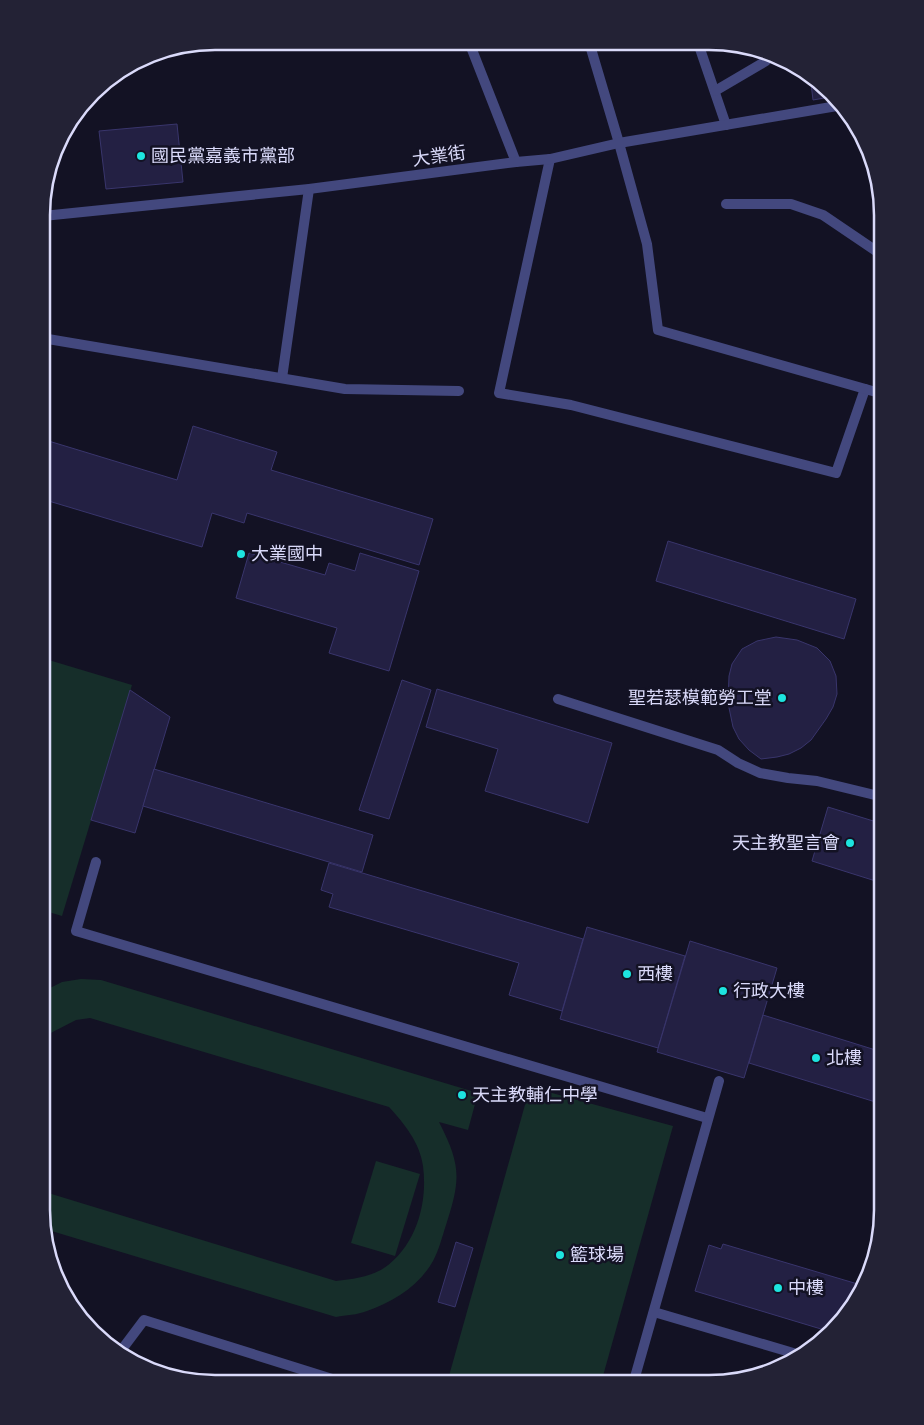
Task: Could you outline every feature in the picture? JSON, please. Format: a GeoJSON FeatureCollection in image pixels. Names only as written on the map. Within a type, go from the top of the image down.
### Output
{"type":"FeatureCollection","features":[{"type":"Feature","properties":{"kind":"street"},"geometry":{"type":"LineString","coordinates":[[472,50],[516,162]]}},
{"type":"Feature","properties":{"kind":"street"},"geometry":{"type":"LineString","coordinates":[[591,50],[620,143],[647,244],[658,330],[874,392]]}},
{"type":"Feature","properties":{"kind":"street"},"geometry":{"type":"LineString","coordinates":[[700,50],[726,125]]}},
{"type":"Feature","properties":{"kind":"street"},"geometry":{"type":"LineString","coordinates":[[715,91],[766,61]]}},
{"type":"Feature","properties":{"kind":"street","name":"大業街"},"geometry":{"type":"LineString","coordinates":[[50,215],[309,188],[550,159],[620,143],[834,107]]}},
{"type":"Feature","properties":{"kind":"street"},"geometry":{"type":"LineString","coordinates":[[550,159],[499,393],[571,406],[836,473],[865,389]]}},
{"type":"Feature","properties":{"kind":"street"},"geometry":{"type":"LineString","coordinates":[[282,378],[309,188]]}},
{"type":"Feature","properties":{"kind":"street"},"geometry":{"type":"LineString","coordinates":[[726,204],[792,204],[823,215],[874,250]]}},
{"type":"Feature","properties":{"kind":"street"},"geometry":{"type":"LineString","coordinates":[[50,339],[345,389],[459,391]]}},
{"type":"Feature","properties":{"kind":"street"},"geometry":{"type":"LineString","coordinates":[[558,699],[718,750],[738,763],[760,773],[817,781],[874,796]]}},
{"type":"Feature","properties":{"kind":"street"},"geometry":{"type":"LineString","coordinates":[[96,862],[76,931],[707,1118]]}},
{"type":"Feature","properties":{"kind":"street"},"geometry":{"type":"LineString","coordinates":[[636,1375],[719,1081]]}},
{"type":"Feature","properties":{"kind":"street"},"geometry":{"type":"LineString","coordinates":[[654,1312],[792,1353]]}},
{"type":"Feature","properties":{"kind":"street"},"geometry":{"type":"LineString","coordinates":[[124,1347],[144,1320],[319,1375]]}},
{"type":"Feature","properties":{"kind":"green space"},"geometry":{"type":"Polygon","coordinates":[[[50,660],[132,685],[62,916],[50,912],[50,660]]]}},
{"type":"Feature","properties":{"kind":"green space"},"geometry":{"type":"Polygon","coordinates":[[[81,979],[101,980],[478,1093],[468,1130],[439,1122],[455,1161],[456,1184],[451,1209],[439,1248],[427,1270],[413,1285],[396,1298],[363,1312],[336,1317],[51,1231],[50,1194],[336,1281],[373,1274],[395,1259],[412,1236],[424,1194],[423,1166],[419,1149],[406,1127],[389,1107],[90,1018],[76,1020],[50,1033],[50,988],[62,982],[81,979]]]}},
{"type":"Feature","properties":{"kind":"green space","name":"籃球場"},"geometry":{"type":"Polygon","coordinates":[[[530,1087],[673,1126],[603,1375],[449,1375],[530,1087]]]}},
{"type":"Feature","properties":{"kind":"green space"},"geometry":{"type":"Polygon","coordinates":[[[376,1161],[420,1174],[395,1256],[351,1243],[376,1161]]]}},
{"type":"Feature","properties":{"kind":"building"},"geometry":{"type":"Polygon","coordinates":[[[811,85],[826,98],[813,100],[811,85]]]}},
{"type":"Feature","properties":{"kind":"building","name":"國民黨嘉義市黨部"},"geometry":{"type":"Polygon","coordinates":[[[177,124],[183,182],[106,189],[99,131],[177,124]]]}},
{"type":"Feature","properties":{"kind":"building"},"geometry":{"type":"Polygon","coordinates":[[[193,426],[277,452],[271,470],[433,519],[419,565],[247,513],[244,523],[212,513],[202,547],[50,501],[50,441],[177,480],[193,426]]]}},
{"type":"Feature","properties":{"kind":"building"},"geometry":{"type":"Polygon","coordinates":[[[668,541],[856,599],[844,639],[656,581],[668,541]]]}},
{"type":"Feature","properties":{"kind":"building"},"geometry":{"type":"Polygon","coordinates":[[[249,553],[325,575],[329,563],[355,571],[360,553],[419,571],[389,671],[329,653],[337,628],[236,598],[249,553]]]}},
{"type":"Feature","properties":{"kind":"building","name":"聖若瑟模範勞工堂"},"geometry":{"type":"Polygon","coordinates":[[[776,637],[797,640],[817,648],[830,661],[836,676],[837,694],[833,707],[811,740],[789,754],[761,759],[739,739],[733,727],[728,703],[729,676],[732,664],[742,649],[757,641],[776,637]]]}},
{"type":"Feature","properties":{"kind":"building"},"geometry":{"type":"Polygon","coordinates":[[[402,680],[431,690],[389,819],[359,810],[402,680]]]}},
{"type":"Feature","properties":{"kind":"building"},"geometry":{"type":"Polygon","coordinates":[[[437,689],[612,743],[588,823],[485,791],[498,749],[426,727],[437,689]]]}},
{"type":"Feature","properties":{"kind":"building"},"geometry":{"type":"Polygon","coordinates":[[[130,690],[170,717],[135,833],[91,820],[130,690]]]}},
{"type":"Feature","properties":{"kind":"building"},"geometry":{"type":"Polygon","coordinates":[[[154,769],[373,835],[362,872],[143,806],[154,769]]]}},
{"type":"Feature","properties":{"kind":"building","name":"天主教聖言會"},"geometry":{"type":"Polygon","coordinates":[[[828,807],[874,821],[874,880],[812,861],[828,807]]]}},
{"type":"Feature","properties":{"kind":"building"},"geometry":{"type":"Polygon","coordinates":[[[329,863],[583,939],[562,1011],[509,995],[519,963],[329,907],[333,894],[321,890],[329,863]]]}},
{"type":"Feature","properties":{"kind":"building","name":"西樓"},"geometry":{"type":"Polygon","coordinates":[[[587,927],[685,956],[658,1048],[560,1019],[587,927]]]}},
{"type":"Feature","properties":{"kind":"building","name":"行政大樓"},"geometry":{"type":"Polygon","coordinates":[[[690,941],[777,968],[744,1078],[657,1052],[690,941]]]}},
{"type":"Feature","properties":{"kind":"building","name":"北樓"},"geometry":{"type":"Polygon","coordinates":[[[763,1015],[874,1050],[874,1102],[749,1063],[763,1015]]]}},
{"type":"Feature","properties":{"kind":"building"},"geometry":{"type":"Polygon","coordinates":[[[456,1242],[473,1248],[455,1307],[438,1302],[456,1242]]]}},
{"type":"Feature","properties":{"kind":"building","name":"中樓"},"geometry":{"type":"Polygon","coordinates":[[[723,1244],[857,1284],[846,1302],[823,1329],[695,1291],[709,1245],[721,1249],[723,1244]]]}},
{"type":"Feature","properties":{"kind":"place","name":"國民黨嘉義市黨部"},"geometry":{"type":"Point","coordinates":[141,156]}},
{"type":"Feature","properties":{"kind":"place","name":"大業國中"},"geometry":{"type":"Point","coordinates":[241,554]}},
{"type":"Feature","properties":{"kind":"place","name":"聖若瑟模範勞工堂"},"geometry":{"type":"Point","coordinates":[782,698]}},
{"type":"Feature","properties":{"kind":"place","name":"天主教聖言會"},"geometry":{"type":"Point","coordinates":[850,843]}},
{"type":"Feature","properties":{"kind":"place","name":"西樓"},"geometry":{"type":"Point","coordinates":[627,974]}},
{"type":"Feature","properties":{"kind":"place","name":"行政大樓"},"geometry":{"type":"Point","coordinates":[723,991]}},
{"type":"Feature","properties":{"kind":"place","name":"北樓"},"geometry":{"type":"Point","coordinates":[816,1058]}},
{"type":"Feature","properties":{"kind":"place","name":"天主教輔仁中學"},"geometry":{"type":"Point","coordinates":[462,1095]}},
{"type":"Feature","properties":{"kind":"place","name":"籃球場"},"geometry":{"type":"Point","coordinates":[560,1255]}},
{"type":"Feature","properties":{"kind":"place","name":"中樓"},"geometry":{"type":"Point","coordinates":[778,1288]}}]}
